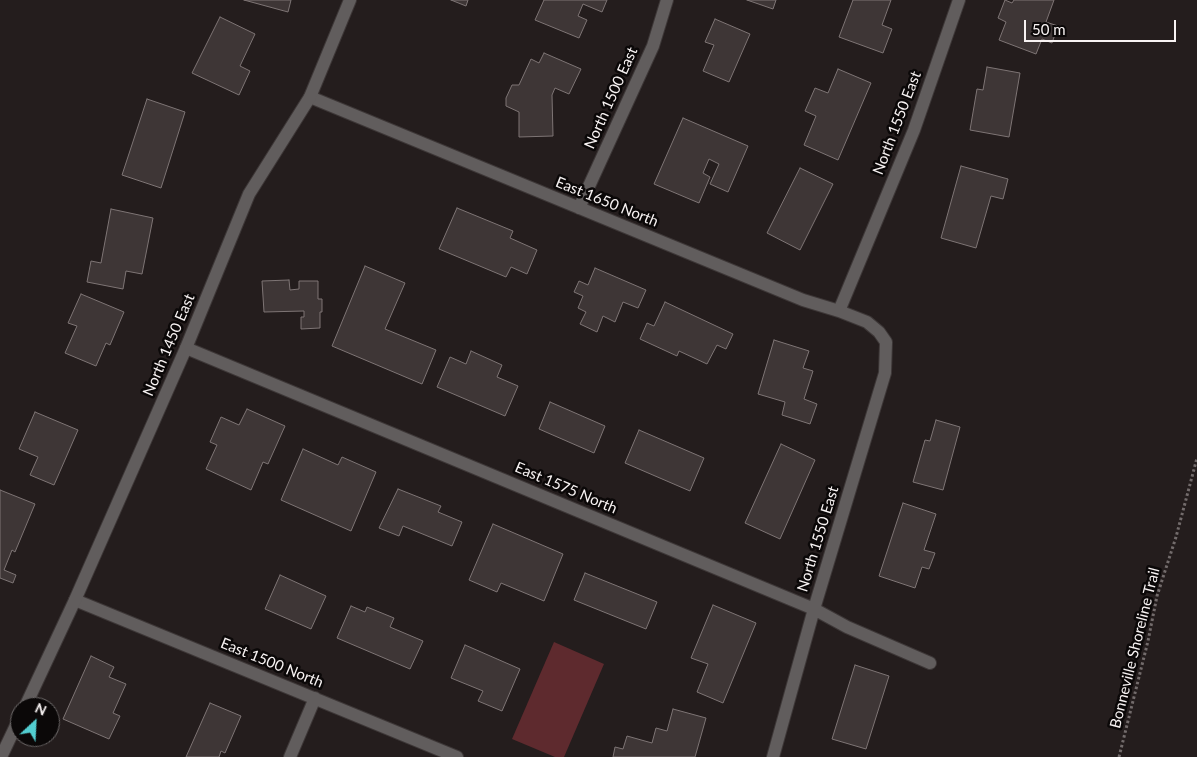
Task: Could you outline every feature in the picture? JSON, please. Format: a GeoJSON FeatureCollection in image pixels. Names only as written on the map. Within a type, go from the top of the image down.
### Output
{"type":"FeatureCollection","features":[{"type":"Feature","properties":{"kind":"street","name":"North 1450 East"},"geometry":{"type":"LineString","coordinates":[[29,697],[75,600],[186,348],[249,194],[310,96],[350,0]]}},
{"type":"Feature","properties":{"kind":"street","name":"North 1500 East"},"geometry":{"type":"LineString","coordinates":[[579,208],[652,46],[667,0]]}},
{"type":"Feature","properties":{"kind":"street","name":"North 1550 East"},"geometry":{"type":"LineString","coordinates":[[839,311],[914,130],[959,0]]}},
{"type":"Feature","properties":{"kind":"street","name":"East 1650 North"},"geometry":{"type":"LineString","coordinates":[[310,96],[802,300],[867,322],[879,332]]}},
{"type":"Feature","properties":{"kind":"street","name":"North 1550 East"},"geometry":{"type":"LineString","coordinates":[[772,757],[885,373],[886,342],[879,332]]}},
{"type":"Feature","properties":{"kind":"street","name":"East 1575 North"},"geometry":{"type":"LineString","coordinates":[[186,348],[814,609],[847,627],[930,663]]}},
{"type":"Feature","properties":{"kind":"street","name":"East 1500 North"},"geometry":{"type":"LineString","coordinates":[[75,600],[457,757]]}},
{"type":"Feature","properties":{"kind":"street"},"geometry":{"type":"LineString","coordinates":[[290,757],[315,698]]}},
{"type":"Feature","properties":{"kind":"street"},"geometry":{"type":"LineString","coordinates":[[1,755],[10,737]]}},
{"type":"Feature","properties":{"kind":"path","name":"Bonneville Shoreline Trail"},"geometry":{"type":"LineString","coordinates":[[1119,757],[1148,641],[1157,596],[1176,537],[1197,458]]}},
{"type":"Feature","properties":{"kind":"shaded area"},"geometry":{"type":"Polygon","coordinates":[[[554,642],[604,664],[564,757],[555,757],[512,739],[554,642]]]}},
{"type":"Feature","properties":{"kind":"building"},"geometry":{"type":"Polygon","coordinates":[[[244,0],[291,0],[288,12],[244,0]]]}},
{"type":"Feature","properties":{"kind":"building"},"geometry":{"type":"Polygon","coordinates":[[[451,0],[468,0],[466,6],[451,0]]]}},
{"type":"Feature","properties":{"kind":"building"},"geometry":{"type":"Polygon","coordinates":[[[544,0],[607,0],[602,12],[583,4],[578,16],[587,20],[579,38],[535,20],[544,0]]]}},
{"type":"Feature","properties":{"kind":"building"},"geometry":{"type":"Polygon","coordinates":[[[747,0],[776,0],[773,9],[747,0]]]}},
{"type":"Feature","properties":{"kind":"building"},"geometry":{"type":"Polygon","coordinates":[[[853,0],[891,0],[882,25],[892,29],[883,53],[839,37],[853,0]]]}},
{"type":"Feature","properties":{"kind":"building"},"geometry":{"type":"Polygon","coordinates":[[[1005,0],[1012,3],[1014,0],[1054,0],[1046,22],[1058,26],[1052,43],[1042,39],[1036,54],[999,40],[1006,22],[998,18],[1005,0]]]}},
{"type":"Feature","properties":{"kind":"building"},"geometry":{"type":"Polygon","coordinates":[[[220,17],[255,34],[240,66],[250,71],[239,95],[192,73],[220,17]]]}},
{"type":"Feature","properties":{"kind":"building"},"geometry":{"type":"Polygon","coordinates":[[[715,19],[750,34],[729,82],[703,71],[714,45],[705,42],[715,19]]]}},
{"type":"Feature","properties":{"kind":"building"},"geometry":{"type":"Polygon","coordinates":[[[544,53],[581,69],[569,94],[555,88],[552,95],[553,136],[519,137],[519,112],[506,106],[506,98],[512,85],[519,85],[531,59],[539,63],[544,53]]]}},
{"type":"Feature","properties":{"kind":"building"},"geometry":{"type":"Polygon","coordinates":[[[987,67],[1020,73],[1009,137],[970,130],[977,89],[983,90],[987,67]]]}},
{"type":"Feature","properties":{"kind":"building"},"geometry":{"type":"Polygon","coordinates":[[[838,69],[871,83],[838,160],[804,145],[816,116],[805,111],[815,88],[828,93],[838,69]]]}},
{"type":"Feature","properties":{"kind":"building"},"geometry":{"type":"Polygon","coordinates":[[[147,99],[185,112],[161,188],[122,175],[147,99]]]}},
{"type":"Feature","properties":{"kind":"building"},"geometry":{"type":"Polygon","coordinates":[[[683,118],[748,146],[728,192],[710,184],[719,164],[709,159],[703,173],[710,177],[699,203],[654,184],[683,118]]]}},
{"type":"Feature","properties":{"kind":"building"},"geometry":{"type":"Polygon","coordinates":[[[961,166],[1008,179],[1003,199],[991,196],[976,248],[941,238],[961,166]]]}},
{"type":"Feature","properties":{"kind":"building"},"geometry":{"type":"Polygon","coordinates":[[[800,168],[833,184],[800,250],[767,233],[800,168]]]}},
{"type":"Feature","properties":{"kind":"building"},"geometry":{"type":"Polygon","coordinates":[[[457,208],[513,231],[510,238],[537,250],[527,274],[511,267],[506,277],[439,249],[457,208]]]}},
{"type":"Feature","properties":{"kind":"building"},"geometry":{"type":"Polygon","coordinates":[[[111,209],[153,218],[142,274],[126,271],[123,289],[87,282],[91,261],[101,263],[111,209]]]}},
{"type":"Feature","properties":{"kind":"building"},"geometry":{"type":"Polygon","coordinates":[[[365,266],[405,283],[385,329],[436,350],[422,384],[332,346],[365,266]]]}},
{"type":"Feature","properties":{"kind":"building"},"geometry":{"type":"Polygon","coordinates":[[[595,268],[646,290],[638,308],[623,302],[615,322],[603,316],[597,332],[580,324],[586,312],[578,308],[583,296],[574,292],[579,281],[588,285],[595,268]]]}},
{"type":"Feature","properties":{"kind":"building"},"geometry":{"type":"Polygon","coordinates":[[[289,280],[290,290],[299,289],[299,281],[318,281],[318,299],[322,299],[320,328],[301,329],[301,317],[304,317],[304,311],[264,312],[262,281],[289,280]]]}},
{"type":"Feature","properties":{"kind":"building"},"geometry":{"type":"Polygon","coordinates":[[[81,294],[124,312],[110,345],[106,343],[96,366],[65,353],[77,326],[68,323],[81,294]]]}},
{"type":"Feature","properties":{"kind":"building"},"geometry":{"type":"Polygon","coordinates":[[[665,302],[733,334],[726,349],[717,345],[707,364],[679,351],[677,356],[640,339],[647,323],[654,326],[665,302]]]}},
{"type":"Feature","properties":{"kind":"building"},"geometry":{"type":"Polygon","coordinates":[[[774,340],[809,351],[803,368],[813,371],[804,399],[817,404],[810,424],[782,415],[785,402],[758,394],[774,340]]]}},
{"type":"Feature","properties":{"kind":"building"},"geometry":{"type":"Polygon","coordinates":[[[471,351],[502,365],[497,377],[518,386],[505,416],[437,387],[450,357],[466,364],[471,351]]]}},
{"type":"Feature","properties":{"kind":"building"},"geometry":{"type":"Polygon","coordinates":[[[550,402],[605,426],[594,453],[539,429],[550,402]]]}},
{"type":"Feature","properties":{"kind":"building"},"geometry":{"type":"Polygon","coordinates":[[[247,409],[285,426],[268,464],[263,462],[251,490],[206,469],[217,445],[210,442],[221,417],[239,425],[247,409]]]}},
{"type":"Feature","properties":{"kind":"building"},"geometry":{"type":"Polygon","coordinates":[[[35,412],[78,430],[54,485],[30,475],[38,457],[19,449],[35,412]]]}},
{"type":"Feature","properties":{"kind":"building"},"geometry":{"type":"Polygon","coordinates":[[[936,420],[960,427],[943,490],[913,482],[925,440],[930,441],[936,420]]]}},
{"type":"Feature","properties":{"kind":"building"},"geometry":{"type":"Polygon","coordinates":[[[639,430],[704,458],[690,491],[625,463],[639,430]]]}},
{"type":"Feature","properties":{"kind":"building"},"geometry":{"type":"Polygon","coordinates":[[[781,444],[815,460],[780,539],[745,523],[781,444]]]}},
{"type":"Feature","properties":{"kind":"building"},"geometry":{"type":"Polygon","coordinates":[[[303,449],[338,465],[342,457],[376,472],[351,531],[281,500],[303,449]]]}},
{"type":"Feature","properties":{"kind":"building"},"geometry":{"type":"Polygon","coordinates":[[[398,489],[441,506],[438,512],[462,522],[452,546],[403,526],[399,536],[379,528],[398,489]]]}},
{"type":"Feature","properties":{"kind":"building"},"geometry":{"type":"Polygon","coordinates":[[[0,490],[35,504],[15,552],[12,550],[4,570],[16,575],[13,583],[0,578],[0,490]]]}},
{"type":"Feature","properties":{"kind":"building"},"geometry":{"type":"Polygon","coordinates":[[[903,503],[936,514],[924,550],[935,553],[929,569],[922,567],[915,588],[879,576],[903,503]]]}},
{"type":"Feature","properties":{"kind":"building"},"geometry":{"type":"Polygon","coordinates":[[[493,524],[563,554],[544,601],[501,583],[497,592],[469,580],[493,524]]]}},
{"type":"Feature","properties":{"kind":"building"},"geometry":{"type":"Polygon","coordinates":[[[585,573],[657,602],[646,629],[574,600],[585,573]]]}},
{"type":"Feature","properties":{"kind":"building"},"geometry":{"type":"Polygon","coordinates":[[[280,575],[326,596],[311,629],[265,609],[280,575]]]}},
{"type":"Feature","properties":{"kind":"building"},"geometry":{"type":"Polygon","coordinates":[[[713,605],[756,623],[723,703],[697,692],[708,664],[691,658],[713,605]]]}},
{"type":"Feature","properties":{"kind":"building"},"geometry":{"type":"Polygon","coordinates":[[[351,606],[365,612],[367,607],[394,618],[390,627],[423,641],[410,669],[337,638],[351,606]]]}},
{"type":"Feature","properties":{"kind":"building"},"geometry":{"type":"Polygon","coordinates":[[[465,645],[520,669],[502,711],[478,701],[483,691],[451,678],[465,645]]]}},
{"type":"Feature","properties":{"kind":"building"},"geometry":{"type":"Polygon","coordinates":[[[91,656],[114,667],[109,677],[126,684],[113,713],[120,716],[109,739],[63,719],[91,656]]]}},
{"type":"Feature","properties":{"kind":"building"},"geometry":{"type":"Polygon","coordinates":[[[855,665],[889,676],[866,749],[832,739],[855,665]]]}},
{"type":"Feature","properties":{"kind":"building"},"geometry":{"type":"Polygon","coordinates":[[[210,703],[241,716],[225,753],[221,751],[219,757],[186,757],[210,703]]]}},
{"type":"Feature","properties":{"kind":"building"},"geometry":{"type":"Polygon","coordinates":[[[673,709],[706,718],[695,757],[613,757],[615,747],[623,749],[627,736],[652,743],[656,728],[667,731],[673,709]]]}}]}
